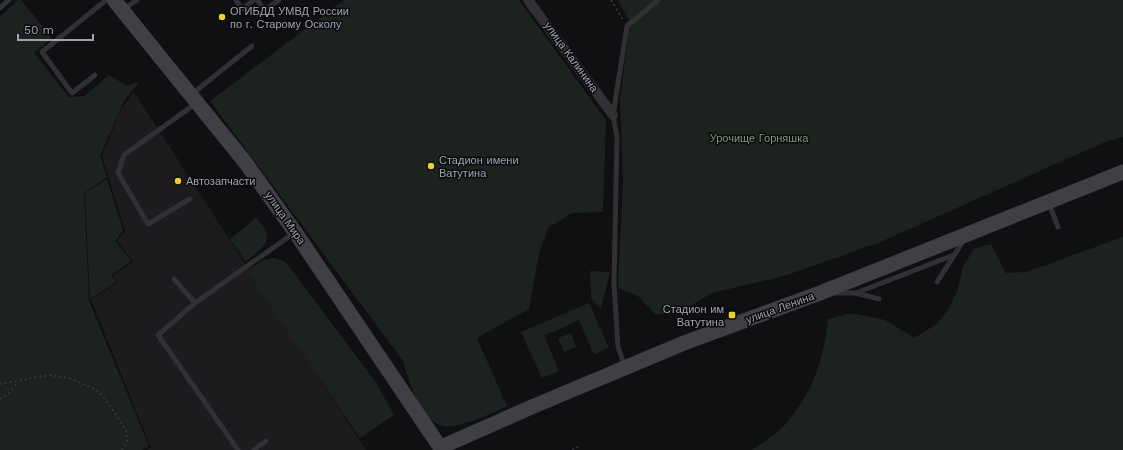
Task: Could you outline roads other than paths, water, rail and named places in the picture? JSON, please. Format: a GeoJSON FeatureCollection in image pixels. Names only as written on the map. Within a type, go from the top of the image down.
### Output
{"type":"FeatureCollection","features":[{"type":"Feature","properties":{"kind":"main road","name":"улица Мира"},"geometry":{"type":"LineString","coordinates":[[118,5],[245,162],[295,232],[442,448]]}},
{"type":"Feature","properties":{"kind":"main road","name":"улица Ленина"},"geometry":{"type":"LineString","coordinates":[[442,448],[527,409],[684,343],[820,293],[1123,172]]}},
{"type":"Feature","properties":{"kind":"street","name":"улица Калинина"},"geometry":{"type":"LineString","coordinates":[[528,0],[613,115]]}},
{"type":"Feature","properties":{"kind":"lane"},"geometry":{"type":"LineString","coordinates":[[0,8],[9,0]]}},
{"type":"Feature","properties":{"kind":"lane"},"geometry":{"type":"LineString","coordinates":[[95,75],[72,93],[42,52],[106,0]]}},
{"type":"Feature","properties":{"kind":"lane"},"geometry":{"type":"LineString","coordinates":[[118,5],[137,0]]}},
{"type":"Feature","properties":{"kind":"lane"},"geometry":{"type":"LineString","coordinates":[[236,0],[242,9],[256,0],[265,10],[279,0]]}},
{"type":"Feature","properties":{"kind":"lane"},"geometry":{"type":"LineString","coordinates":[[625,368],[618,347],[614,284],[616,137],[613,115],[627,26],[658,0]]}},
{"type":"Feature","properties":{"kind":"lane"},"geometry":{"type":"LineString","coordinates":[[190,199],[148,224],[118,173],[124,155],[194,98],[252,46]]}},
{"type":"Feature","properties":{"kind":"lane"},"geometry":{"type":"LineString","coordinates":[[1049,202],[1058,227]]}},
{"type":"Feature","properties":{"kind":"lane"},"geometry":{"type":"LineString","coordinates":[[238,450],[158,335],[196,303],[295,232]]}},
{"type":"Feature","properties":{"kind":"lane"},"geometry":{"type":"LineString","coordinates":[[937,282],[968,234]]}},
{"type":"Feature","properties":{"kind":"lane"},"geometry":{"type":"LineString","coordinates":[[856,293],[954,255]]}},
{"type":"Feature","properties":{"kind":"lane"},"geometry":{"type":"LineString","coordinates":[[174,279],[196,303]]}},
{"type":"Feature","properties":{"kind":"lane"},"geometry":{"type":"LineString","coordinates":[[820,293],[856,293],[879,299]]}},
{"type":"Feature","properties":{"kind":"lane"},"geometry":{"type":"LineString","coordinates":[[254,450],[266,441]]}},
{"type":"Feature","properties":{"kind":"place","name":"ОГИБДД УМВД России по г. Старому Осколу"},"geometry":{"type":"Point","coordinates":[222,17]}},
{"type":"Feature","properties":{"kind":"place","name":"Стадион имени Ватутина"},"geometry":{"type":"Point","coordinates":[431,166]}},
{"type":"Feature","properties":{"kind":"place","name":"Автозапчасти"},"geometry":{"type":"Point","coordinates":[178,181]}},
{"type":"Feature","properties":{"kind":"place","name":"Стадион им Ватутина"},"geometry":{"type":"Point","coordinates":[732,315]}},
{"type":"Feature","properties":{"kind":"park label","name":"Урочище Горняшка"},"geometry":{"type":"Point","coordinates":[759,138]}}]}
